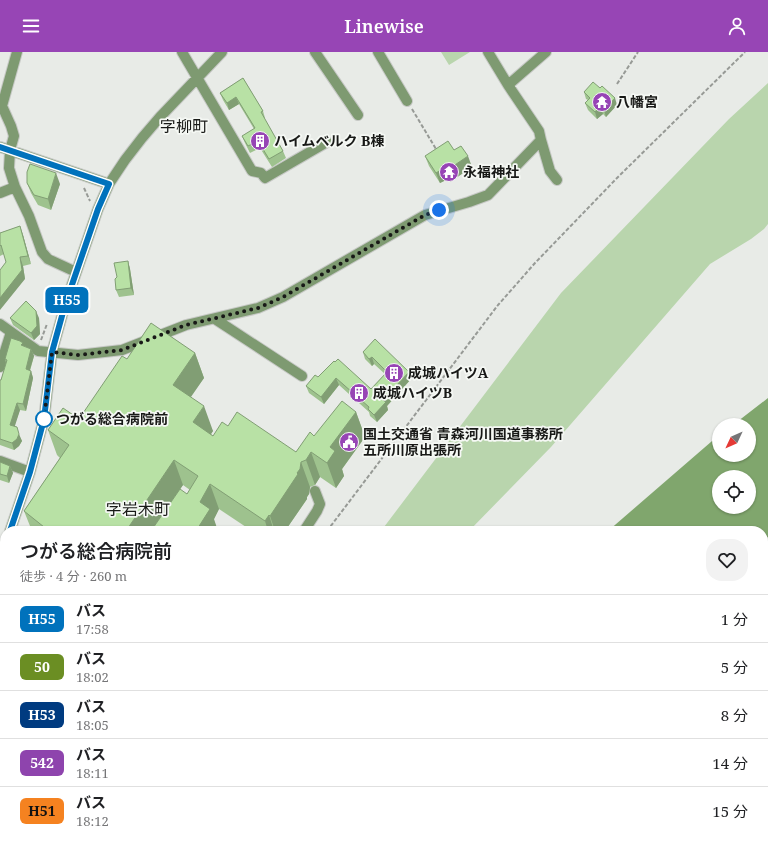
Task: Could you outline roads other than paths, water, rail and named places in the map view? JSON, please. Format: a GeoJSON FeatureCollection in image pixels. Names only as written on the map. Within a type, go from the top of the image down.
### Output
{"type":"FeatureCollection","features":[{"type":"Feature","properties":{"kind":"street"},"geometry":{"type":"LineString","coordinates":[[17,52],[2,106],[14,136],[10,150],[9,168],[15,187],[29,216],[42,252],[48,259],[76,272]]}},
{"type":"Feature","properties":{"kind":"street"},"geometry":{"type":"LineString","coordinates":[[182,52],[252,170],[261,173],[266,178],[327,142]]}},
{"type":"Feature","properties":{"kind":"street"},"geometry":{"type":"LineString","coordinates":[[12,526],[30,472],[44,419],[52,352],[76,272],[98,209],[109,184],[142,138],[222,52]]}},
{"type":"Feature","properties":{"kind":"street"},"geometry":{"type":"LineString","coordinates":[[315,52],[358,115]]}},
{"type":"Feature","properties":{"kind":"street"},"geometry":{"type":"LineString","coordinates":[[378,52],[407,101]]}},
{"type":"Feature","properties":{"kind":"street"},"geometry":{"type":"LineString","coordinates":[[488,52],[539,131],[550,171],[557,180]]}},
{"type":"Feature","properties":{"kind":"street"},"geometry":{"type":"LineString","coordinates":[[508,85],[546,52]]}},
{"type":"Feature","properties":{"kind":"street"},"geometry":{"type":"LineString","coordinates":[[0,324],[38,351],[78,355],[122,350],[186,325],[258,308],[283,297],[425,215],[488,195],[541,140]]}},
{"type":"Feature","properties":{"kind":"street"},"geometry":{"type":"LineString","coordinates":[[0,146],[109,184]]}},
{"type":"Feature","properties":{"kind":"street"},"geometry":{"type":"LineString","coordinates":[[0,193],[15,187]]}},
{"type":"Feature","properties":{"kind":"street"},"geometry":{"type":"LineString","coordinates":[[215,319],[302,376]]}},
{"type":"Feature","properties":{"kind":"street"},"geometry":{"type":"LineString","coordinates":[[0,367],[11,332]]}},
{"type":"Feature","properties":{"kind":"street"},"geometry":{"type":"LineString","coordinates":[[0,461],[30,472]]}},
{"type":"Feature","properties":{"kind":"street"},"geometry":{"type":"LineString","coordinates":[[308,526],[318,511],[320,504],[315,490]]}},
{"type":"Feature","properties":{"kind":"place","name":"八幡宮"},"geometry":{"type":"Point","coordinates":[602,102]}},
{"type":"Feature","properties":{"kind":"place","name":"ハイムベルク B棟"},"geometry":{"type":"Point","coordinates":[260,141]}},
{"type":"Feature","properties":{"kind":"place","name":"永福神社"},"geometry":{"type":"Point","coordinates":[449,172]}},
{"type":"Feature","properties":{"kind":"place","name":"成城ハイツA"},"geometry":{"type":"Point","coordinates":[394,373]}},
{"type":"Feature","properties":{"kind":"place","name":"成城ハイツB"},"geometry":{"type":"Point","coordinates":[359,393]}},
{"type":"Feature","properties":{"kind":"place","name":"つがる総合病院前"},"geometry":{"type":"Point","coordinates":[44,419]}},
{"type":"Feature","properties":{"kind":"place","name":"国土交通省 青森河川国道事務所 五所川原出張所"},"geometry":{"type":"Point","coordinates":[349,442]}},
{"type":"Feature","properties":{"kind":"district","name":"字柳町"},"geometry":{"type":"Point","coordinates":[184,126]}},
{"type":"Feature","properties":{"kind":"district","name":"字岩木町"},"geometry":{"type":"Point","coordinates":[138,509]}}]}
